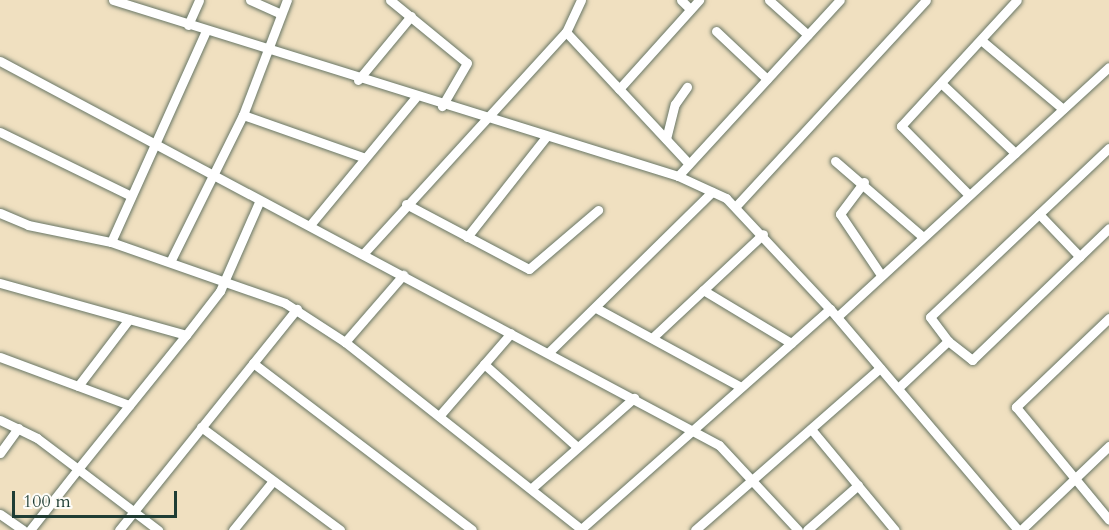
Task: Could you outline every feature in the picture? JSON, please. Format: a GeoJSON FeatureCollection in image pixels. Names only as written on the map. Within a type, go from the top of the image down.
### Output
{"type":"FeatureCollection","features":[{"type":"Feature","properties":{"kind":"street"},"geometry":{"type":"LineString","coordinates":[[188,25],[199,0]]}},
{"type":"Feature","properties":{"kind":"street"},"geometry":{"type":"LineString","coordinates":[[250,0],[281,14]]}},
{"type":"Feature","properties":{"kind":"street"},"geometry":{"type":"LineString","coordinates":[[170,262],[210,173],[243,115],[287,0]]}},
{"type":"Feature","properties":{"kind":"street"},"geometry":{"type":"LineString","coordinates":[[390,0],[467,63],[442,106]]}},
{"type":"Feature","properties":{"kind":"street"},"geometry":{"type":"LineString","coordinates":[[363,254],[482,118],[566,32],[581,0]]}},
{"type":"Feature","properties":{"kind":"street"},"geometry":{"type":"LineString","coordinates":[[681,0],[690,9]]}},
{"type":"Feature","properties":{"kind":"street"},"geometry":{"type":"LineString","coordinates":[[619,88],[699,0]]}},
{"type":"Feature","properties":{"kind":"street"},"geometry":{"type":"LineString","coordinates":[[769,0],[808,35]]}},
{"type":"Feature","properties":{"kind":"street"},"geometry":{"type":"LineString","coordinates":[[678,176],[840,0]]}},
{"type":"Feature","properties":{"kind":"street"},"geometry":{"type":"LineString","coordinates":[[736,206],[927,0]]}},
{"type":"Feature","properties":{"kind":"street"},"geometry":{"type":"LineString","coordinates":[[969,195],[900,128],[1017,0]]}},
{"type":"Feature","properties":{"kind":"street"},"geometry":{"type":"LineString","coordinates":[[120,1],[358,81],[678,176],[736,206],[833,313],[1020,530],[1109,446]]}},
{"type":"Feature","properties":{"kind":"street"},"geometry":{"type":"LineString","coordinates":[[358,81],[411,16]]}},
{"type":"Feature","properties":{"kind":"street"},"geometry":{"type":"LineString","coordinates":[[111,242],[206,31]]}},
{"type":"Feature","properties":{"kind":"street"},"geometry":{"type":"LineString","coordinates":[[716,31],[767,79]]}},
{"type":"Feature","properties":{"kind":"street"},"geometry":{"type":"LineString","coordinates":[[566,32],[690,164]]}},
{"type":"Feature","properties":{"kind":"street"},"geometry":{"type":"LineString","coordinates":[[981,40],[1063,109]]}},
{"type":"Feature","properties":{"kind":"street"},"geometry":{"type":"LineString","coordinates":[[0,61],[155,140],[260,200],[693,430],[727,451],[798,530]]}},
{"type":"Feature","properties":{"kind":"street"},"geometry":{"type":"LineString","coordinates":[[0,213],[28,225],[111,242],[223,280],[297,309],[345,342],[533,487],[580,530],[791,343],[881,276],[1109,67]]}},
{"type":"Feature","properties":{"kind":"street"},"geometry":{"type":"LineString","coordinates":[[941,83],[1015,153]]}},
{"type":"Feature","properties":{"kind":"street"},"geometry":{"type":"LineString","coordinates":[[666,139],[675,104],[687,87]]}},
{"type":"Feature","properties":{"kind":"street"},"geometry":{"type":"LineString","coordinates":[[310,225],[415,98]]}},
{"type":"Feature","properties":{"kind":"street"},"geometry":{"type":"LineString","coordinates":[[243,115],[365,158]]}},
{"type":"Feature","properties":{"kind":"street"},"geometry":{"type":"LineString","coordinates":[[0,132],[131,196]]}},
{"type":"Feature","properties":{"kind":"street"},"geometry":{"type":"LineString","coordinates":[[467,237],[546,137]]}},
{"type":"Feature","properties":{"kind":"street"},"geometry":{"type":"LineString","coordinates":[[1109,148],[930,317],[948,341],[972,360],[1109,228]]}},
{"type":"Feature","properties":{"kind":"street"},"geometry":{"type":"LineString","coordinates":[[835,161],[864,182],[923,237]]}},
{"type":"Feature","properties":{"kind":"street"},"geometry":{"type":"LineString","coordinates":[[864,182],[840,214],[881,276]]}},
{"type":"Feature","properties":{"kind":"street"},"geometry":{"type":"LineString","coordinates":[[548,353],[712,192]]}},
{"type":"Feature","properties":{"kind":"street"},"geometry":{"type":"LineString","coordinates":[[30,530],[186,335],[223,280],[260,200]]}},
{"type":"Feature","properties":{"kind":"street"},"geometry":{"type":"LineString","coordinates":[[406,204],[467,237],[534,269],[598,210]]}},
{"type":"Feature","properties":{"kind":"street"},"geometry":{"type":"LineString","coordinates":[[1039,214],[1080,257]]}},
{"type":"Feature","properties":{"kind":"street"},"geometry":{"type":"LineString","coordinates":[[652,338],[763,234]]}},
{"type":"Feature","properties":{"kind":"street"},"geometry":{"type":"LineString","coordinates":[[345,342],[403,275]]}},
{"type":"Feature","properties":{"kind":"street"},"geometry":{"type":"LineString","coordinates":[[0,283],[186,335]]}},
{"type":"Feature","properties":{"kind":"street"},"geometry":{"type":"LineString","coordinates":[[703,290],[791,343]]}},
{"type":"Feature","properties":{"kind":"street"},"geometry":{"type":"LineString","coordinates":[[596,308],[741,387]]}},
{"type":"Feature","properties":{"kind":"street"},"geometry":{"type":"LineString","coordinates":[[119,530],[297,309]]}},
{"type":"Feature","properties":{"kind":"street"},"geometry":{"type":"LineString","coordinates":[[1109,318],[1016,407],[1109,520]]}},
{"type":"Feature","properties":{"kind":"street"},"geometry":{"type":"LineString","coordinates":[[78,386],[129,320]]}},
{"type":"Feature","properties":{"kind":"street"},"geometry":{"type":"LineString","coordinates":[[440,415],[511,333]]}},
{"type":"Feature","properties":{"kind":"street"},"geometry":{"type":"LineString","coordinates":[[898,388],[948,341]]}},
{"type":"Feature","properties":{"kind":"street"},"geometry":{"type":"LineString","coordinates":[[0,357],[129,405]]}},
{"type":"Feature","properties":{"kind":"street"},"geometry":{"type":"LineString","coordinates":[[253,363],[466,528]]}},
{"type":"Feature","properties":{"kind":"street"},"geometry":{"type":"LineString","coordinates":[[484,364],[575,445]]}},
{"type":"Feature","properties":{"kind":"street"},"geometry":{"type":"LineString","coordinates":[[695,530],[880,368]]}},
{"type":"Feature","properties":{"kind":"street"},"geometry":{"type":"LineString","coordinates":[[533,487],[575,445],[596,436],[634,398]]}},
{"type":"Feature","properties":{"kind":"street"},"geometry":{"type":"LineString","coordinates":[[0,420],[18,428],[78,469],[131,515],[158,530]]}},
{"type":"Feature","properties":{"kind":"street"},"geometry":{"type":"LineString","coordinates":[[201,427],[339,530]]}},
{"type":"Feature","properties":{"kind":"street"},"geometry":{"type":"LineString","coordinates":[[0,453],[18,428]]}},
{"type":"Feature","properties":{"kind":"street"},"geometry":{"type":"LineString","coordinates":[[811,429],[895,530]]}},
{"type":"Feature","properties":{"kind":"street"},"geometry":{"type":"LineString","coordinates":[[233,530],[273,481]]}},
{"type":"Feature","properties":{"kind":"street"},"geometry":{"type":"LineString","coordinates":[[807,530],[858,485]]}},
{"type":"Feature","properties":{"kind":"street"},"geometry":{"type":"LineString","coordinates":[[0,514],[24,530]]}}]}
